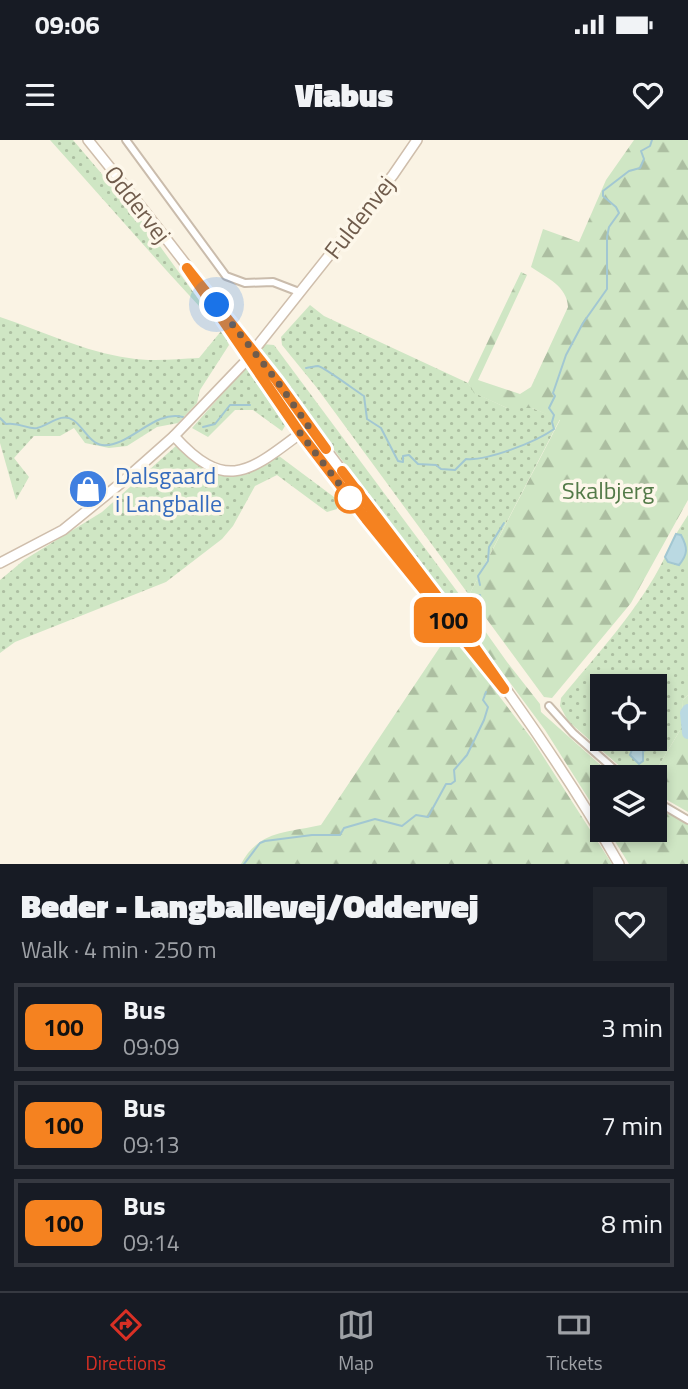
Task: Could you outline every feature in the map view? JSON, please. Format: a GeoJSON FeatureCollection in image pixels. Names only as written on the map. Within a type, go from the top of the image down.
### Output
{"type":"FeatureCollection","features":[{"type":"Feature","properties":{"kind":"main road","name":"Oddervej"},"geometry":{"type":"LineString","coordinates":[[88,140],[277,381],[460,626],[553,755],[619,864]]}},
{"type":"Feature","properties":{"kind":"main road","name":"Fuldenvej"},"geometry":{"type":"LineString","coordinates":[[258,345],[393,175],[417,140]]}},
{"type":"Feature","properties":{"kind":"main road","name":"Oddervej"},"geometry":{"type":"LineString","coordinates":[[187,268],[300,433],[504,689]]}},
{"type":"Feature","properties":{"kind":"main road"},"geometry":{"type":"LineString","coordinates":[[0,563],[63,530],[174,436],[243,364]]}},
{"type":"Feature","properties":{"kind":"main road"},"geometry":{"type":"LineString","coordinates":[[174,436],[191,455],[204,464],[232,472],[245,470],[261,462],[309,427]]}},
{"type":"Feature","properties":{"kind":"street"},"geometry":{"type":"LineString","coordinates":[[125,140],[226,276],[245,283],[273,282],[299,292]]}},
{"type":"Feature","properties":{"kind":"street"},"geometry":{"type":"LineString","coordinates":[[549,706],[583,743],[609,765]]}},
{"type":"Feature","properties":{"kind":"street"},"geometry":{"type":"LineString","coordinates":[[667,808],[688,820]]}},
{"type":"Feature","properties":{"kind":"green space"},"geometry":{"type":"Polygon","coordinates":[[[50,140],[73,140],[141,220],[217,325],[154,256],[50,140]]]}},
{"type":"Feature","properties":{"kind":"green space","name":"Skalbjerg"},"geometry":{"type":"Polygon","coordinates":[[[634,140],[688,140],[688,500],[631,603],[552,698],[544,697],[469,595],[560,420],[532,408],[507,408],[474,393],[468,383],[521,272],[527,275],[478,380],[520,394],[531,387],[568,307],[560,288],[531,267],[543,229],[579,242],[606,180],[634,140]]]}},
{"type":"Feature","properties":{"kind":"green space"},"geometry":{"type":"Polygon","coordinates":[[[310,305],[324,316],[468,383],[475,393],[507,408],[532,408],[560,419],[469,595],[317,388],[282,345],[281,337],[310,305]]]}},
{"type":"Feature","properties":{"kind":"green space"},"geometry":{"type":"Polygon","coordinates":[[[0,317],[80,346],[138,359],[199,358],[222,330],[229,345],[200,390],[197,403],[178,423],[157,427],[127,446],[109,448],[85,443],[74,428],[60,436],[34,436],[14,458],[29,477],[16,500],[0,443],[0,317]]]}},
{"type":"Feature","properties":{"kind":"green space"},"geometry":{"type":"Polygon","coordinates":[[[262,344],[274,345],[465,602],[459,614],[259,351],[262,344]]]}},
{"type":"Feature","properties":{"kind":"green space"},"geometry":{"type":"Polygon","coordinates":[[[246,367],[285,426],[282,431],[253,410],[235,410],[208,437],[192,428],[246,367]]]}},
{"type":"Feature","properties":{"kind":"green space"},"geometry":{"type":"Polygon","coordinates":[[[177,445],[198,465],[222,474],[242,473],[279,456],[338,500],[337,509],[327,512],[277,475],[255,486],[233,526],[222,539],[166,582],[15,642],[0,653],[0,580],[24,560],[102,512],[177,445]]]}},
{"type":"Feature","properties":{"kind":"green space"},"geometry":{"type":"Polygon","coordinates":[[[688,515],[688,695],[683,700],[682,727],[659,765],[618,765],[602,751],[667,751],[667,674],[590,674],[590,740],[568,721],[560,706],[561,698],[630,613],[665,557],[668,562],[681,535],[676,534],[688,515]]]}},
{"type":"Feature","properties":{"kind":"green space"},"geometry":{"type":"Polygon","coordinates":[[[465,603],[540,704],[541,712],[601,765],[590,765],[590,801],[545,730],[459,614],[465,603]]]}},
{"type":"Feature","properties":{"kind":"green space"},"geometry":{"type":"Polygon","coordinates":[[[450,632],[532,739],[590,830],[590,842],[598,842],[612,864],[241,864],[248,853],[265,839],[321,825],[450,632]]]}},
{"type":"Feature","properties":{"kind":"green space"},"geometry":{"type":"Polygon","coordinates":[[[688,695],[688,812],[667,800],[667,765],[659,765],[682,727],[683,700],[688,695]]]}},
{"type":"Feature","properties":{"kind":"green space"},"geometry":{"type":"Polygon","coordinates":[[[667,813],[688,825],[688,864],[629,864],[615,842],[667,842],[667,813]]]}},
{"type":"Feature","properties":{"kind":"water"},"geometry":{"type":"Polygon","coordinates":[[[676,534],[681,535],[686,547],[684,558],[679,565],[668,562],[665,557],[676,534]]]}},
{"type":"Feature","properties":{"kind":"water"},"geometry":{"type":"Polygon","coordinates":[[[632,751],[643,751],[643,761],[639,764],[630,755],[632,751]]]}},
{"type":"Feature","properties":{"kind":"waterway"},"geometry":{"type":"LineString","coordinates":[[306,368],[321,367],[364,396],[367,419],[381,428],[398,461],[403,462],[403,456],[409,455],[418,464],[455,470],[466,459],[511,450],[554,429],[554,415],[549,408],[566,355],[583,323],[607,289],[607,237],[609,227],[619,213],[603,196],[603,191],[629,171],[640,168],[644,159],[641,151],[650,146],[652,140]]}},
{"type":"Feature","properties":{"kind":"waterway"},"geometry":{"type":"LineString","coordinates":[[203,427],[215,424],[230,405],[250,405]]}},
{"type":"Feature","properties":{"kind":"waterway"},"geometry":{"type":"LineString","coordinates":[[0,418],[6,424],[34,428],[60,418],[69,418],[102,445],[122,441],[162,418],[183,417]]}},
{"type":"Feature","properties":{"kind":"waterway"},"geometry":{"type":"LineString","coordinates":[[480,585],[478,576],[488,561],[489,547],[504,523]]}},
{"type":"Feature","properties":{"kind":"waterway"},"geometry":{"type":"LineString","coordinates":[[480,595],[483,613]]}},
{"type":"Feature","properties":{"kind":"waterway"},"geometry":{"type":"LineString","coordinates":[[244,864],[260,843],[265,841],[312,835],[340,835],[344,828],[375,819],[402,826],[416,815],[428,817],[446,784],[455,781],[454,770],[467,755],[484,720],[488,707],[483,700],[486,692]]}},
{"type":"Feature","properties":{"kind":"waterway"},"geometry":{"type":"LineString","coordinates":[[688,710],[688,733]]}},
{"type":"Feature","properties":{"kind":"bus line","name":"100"},"geometry":{"type":"LineString","coordinates":[[326,449],[277,381],[187,268],[300,433],[504,689],[460,626],[342,471]]}},
{"type":"Feature","properties":{"kind":"place","name":"Dalsgaard i Langballe"},"geometry":{"type":"Point","coordinates":[88,489]}},
{"type":"Feature","properties":{"kind":"route"},"geometry":{"type":"LineString","coordinates":[[217,305],[277,381],[309,427],[300,433],[350,498]]}}]}
